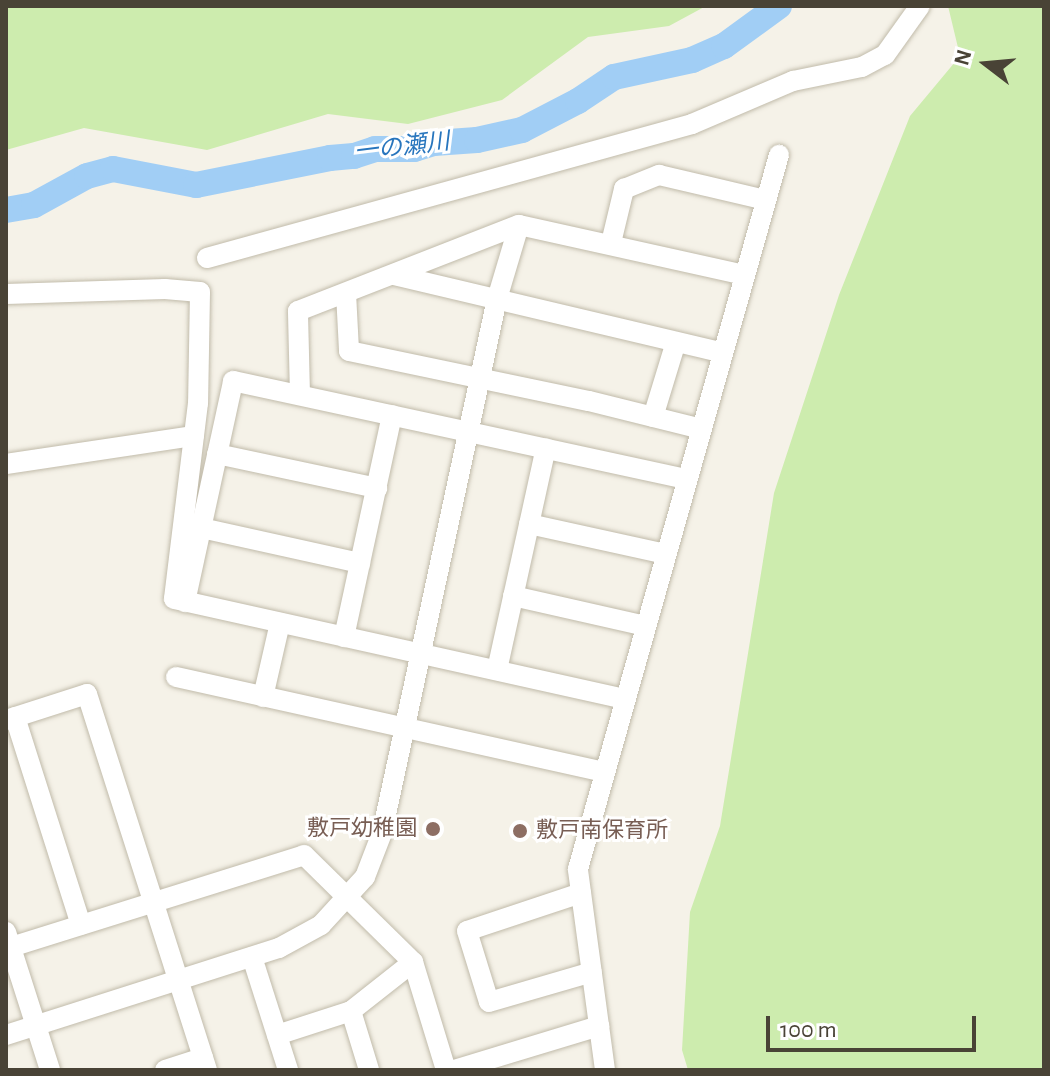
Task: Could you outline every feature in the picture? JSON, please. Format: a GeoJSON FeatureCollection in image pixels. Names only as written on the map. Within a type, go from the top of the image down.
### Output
{"type":"FeatureCollection","features":[{"type":"Feature","properties":{"kind":"street"},"geometry":{"type":"LineString","coordinates":[[207,258],[692,124],[793,81],[862,67],[885,55],[920,6]]}},
{"type":"Feature","properties":{"kind":"street"},"geometry":{"type":"LineString","coordinates":[[605,1070],[578,869],[779,155]]}},
{"type":"Feature","properties":{"kind":"street"},"geometry":{"type":"LineString","coordinates":[[611,243],[624,189],[659,175],[766,200]]}},
{"type":"Feature","properties":{"kind":"street"},"geometry":{"type":"LineString","coordinates":[[300,395],[298,311],[519,225],[745,275]]}},
{"type":"Feature","properties":{"kind":"street"},"geometry":{"type":"LineString","coordinates":[[6,1035],[252,957],[302,938],[348,898],[375,856],[406,728],[497,299],[519,225]]}},
{"type":"Feature","properties":{"kind":"street"},"geometry":{"type":"LineString","coordinates":[[394,275],[723,353]]}},
{"type":"Feature","properties":{"kind":"street"},"geometry":{"type":"LineString","coordinates":[[6,294],[200,292],[200,368],[194,436],[173,586],[174,599],[625,699]]}},
{"type":"Feature","properties":{"kind":"street"},"geometry":{"type":"LineString","coordinates":[[346,293],[349,351],[482,378],[701,429]]}},
{"type":"Feature","properties":{"kind":"street"},"geometry":{"type":"LineString","coordinates":[[653,417],[676,342]]}},
{"type":"Feature","properties":{"kind":"street"},"geometry":{"type":"LineString","coordinates":[[185,602],[233,381],[687,479]]}},
{"type":"Feature","properties":{"kind":"street"},"geometry":{"type":"LineString","coordinates":[[344,637],[392,415]]}},
{"type":"Feature","properties":{"kind":"street"},"geometry":{"type":"LineString","coordinates":[[6,464],[194,436]]}},
{"type":"Feature","properties":{"kind":"street"},"geometry":{"type":"LineString","coordinates":[[497,670],[546,448]]}},
{"type":"Feature","properties":{"kind":"street"},"geometry":{"type":"LineString","coordinates":[[217,454],[377,488]]}},
{"type":"Feature","properties":{"kind":"street"},"geometry":{"type":"LineString","coordinates":[[529,524],[666,554]]}},
{"type":"Feature","properties":{"kind":"street"},"geometry":{"type":"LineString","coordinates":[[201,528],[360,563]]}},
{"type":"Feature","properties":{"kind":"street"},"geometry":{"type":"LineString","coordinates":[[513,596],[646,626]]}},
{"type":"Feature","properties":{"kind":"street"},"geometry":{"type":"LineString","coordinates":[[263,697],[280,623]]}},
{"type":"Feature","properties":{"kind":"street"},"geometry":{"type":"LineString","coordinates":[[176,677],[605,772]]}},
{"type":"Feature","properties":{"kind":"street"},"geometry":{"type":"LineString","coordinates":[[81,925],[10,719],[87,694],[205,1064],[165,1070]]}},
{"type":"Feature","properties":{"kind":"street"},"geometry":{"type":"LineString","coordinates":[[50,1070],[8,939],[81,925],[304,855],[413,962],[446,1070]]}},
{"type":"Feature","properties":{"kind":"street"},"geometry":{"type":"LineString","coordinates":[[581,893],[467,931],[489,1002],[592,972]]}},
{"type":"Feature","properties":{"kind":"street"},"geometry":{"type":"LineString","coordinates":[[252,957],[288,1070]]}},
{"type":"Feature","properties":{"kind":"street"},"geometry":{"type":"LineString","coordinates":[[277,1035],[351,1011],[413,962]]}},
{"type":"Feature","properties":{"kind":"street"},"geometry":{"type":"LineString","coordinates":[[351,1011],[369,1070]]}},
{"type":"Feature","properties":{"kind":"street"},"geometry":{"type":"LineString","coordinates":[[454,1070],[492,1064],[599,1026]]}},
{"type":"Feature","properties":{"kind":"green space"},"geometry":{"type":"Polygon","coordinates":[[[6,6],[706,6],[669,26],[588,37],[502,100],[408,124],[328,114],[207,150],[84,128],[6,150],[6,6]]]}},
{"type":"Feature","properties":{"kind":"green space"},"geometry":{"type":"Polygon","coordinates":[[[948,6],[1044,6],[1044,1070],[688,1070],[682,1050],[690,912],[720,826],[774,493],[839,295],[910,116],[960,56],[948,6]]]}},
{"type":"Feature","properties":{"kind":"waterway","name":"一の瀬川"},"geometry":{"type":"LineString","coordinates":[[6,210],[34,205],[87,176],[113,169],[196,185],[354,156],[375,149],[414,149],[434,143],[477,140],[522,130],[578,101],[614,77],[692,60],[724,46],[779,6]]}},
{"type":"Feature","properties":{"kind":"place","name":"敷戸幼稚園"},"geometry":{"type":"Point","coordinates":[433,829]}},
{"type":"Feature","properties":{"kind":"place","name":"敷戸南保育所"},"geometry":{"type":"Point","coordinates":[520,831]}}]}
